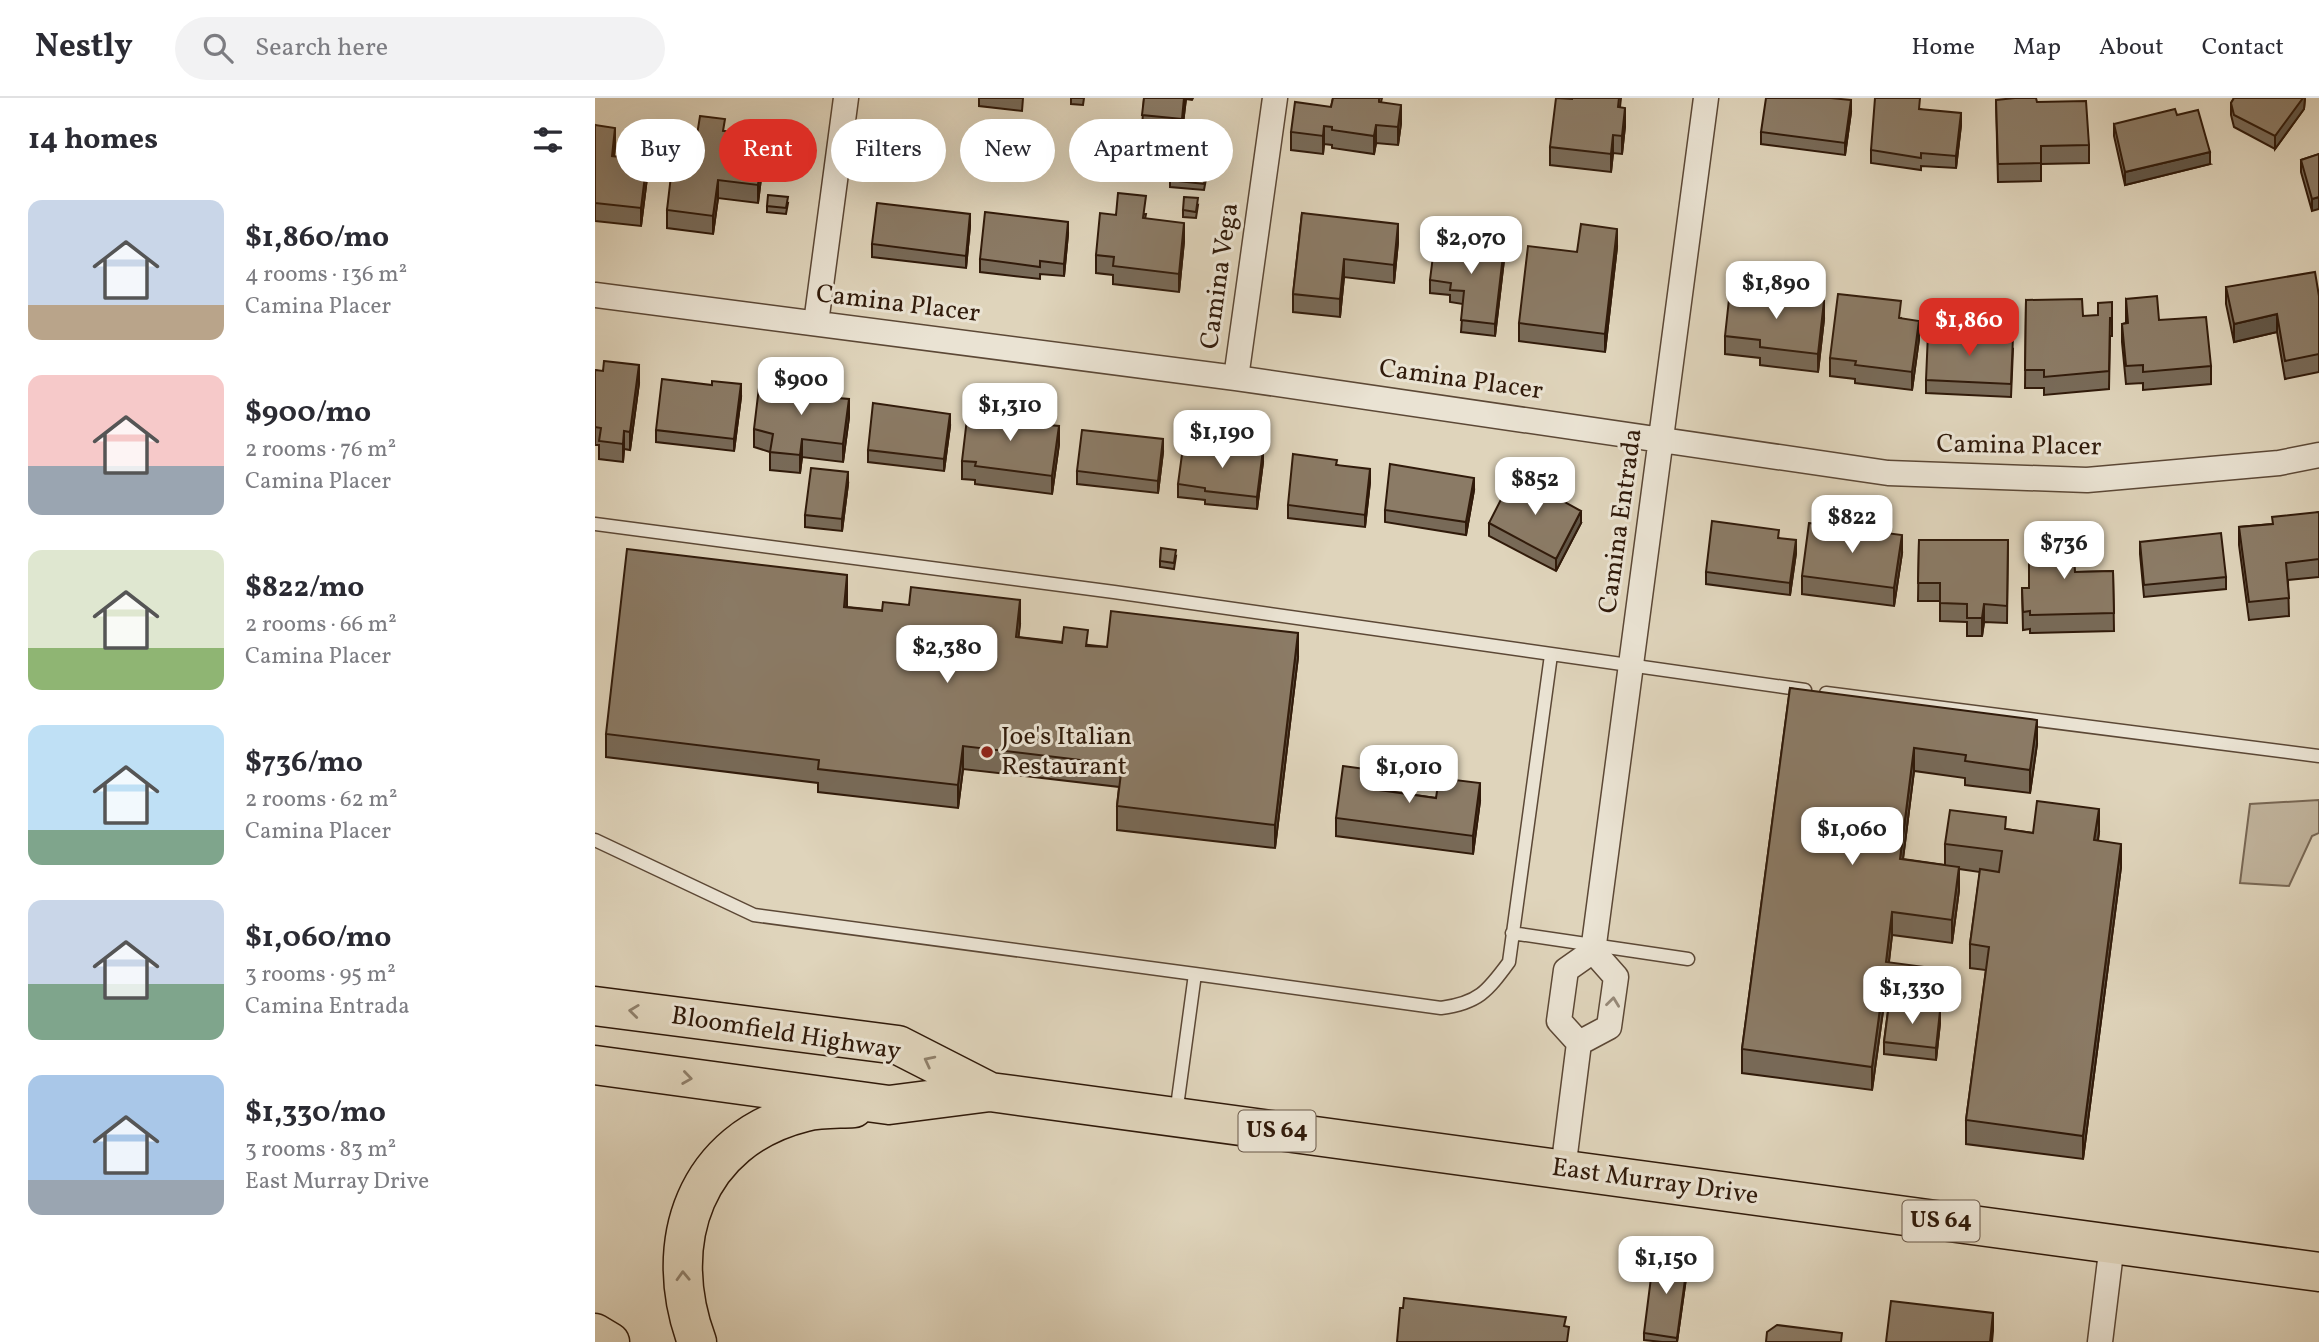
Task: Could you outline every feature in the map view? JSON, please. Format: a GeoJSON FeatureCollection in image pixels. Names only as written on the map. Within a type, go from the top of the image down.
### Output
{"type":"FeatureCollection","features":[{"type":"Feature","properties":{"kind":"main road","name":"Bloomfield Highway"},"geometry":{"type":"LineString","coordinates":[[595,1006],[898,1045],[990,1092]]}},
{"type":"Feature","properties":{"kind":"main road","name":"Bloomfield Highway"},"geometry":{"type":"LineString","coordinates":[[595,1065],[889,1105],[990,1092]]}},
{"type":"Feature","properties":{"kind":"main road","name":"East Murray Drive"},"geometry":{"type":"LineString","coordinates":[[990,1092],[2319,1272]]}},
{"type":"Feature","properties":{"kind":"main road"},"geometry":{"type":"LineString","coordinates":[[697,1342],[687,1315],[682,1281],[684,1233],[696,1198],[720,1162],[742,1140],[774,1122],[807,1111],[889,1105]]}},
{"type":"Feature","properties":{"kind":"main road"},"geometry":{"type":"LineString","coordinates":[[595,1333],[610,1342]]}},
{"type":"Feature","properties":{"kind":"street"},"geometry":{"type":"LineString","coordinates":[[816,323],[846,98]]}},
{"type":"Feature","properties":{"kind":"street","name":"Camina Vega"},"geometry":{"type":"LineString","coordinates":[[1236,378],[1275,98]]}},
{"type":"Feature","properties":{"kind":"street","name":"Camina Entrada"},"geometry":{"type":"LineString","coordinates":[[1593,948],[1663,438],[1706,98]]}},
{"type":"Feature","properties":{"kind":"street","name":"Camina Placer"},"geometry":{"type":"LineString","coordinates":[[595,295],[1236,378],[1663,438],[1888,473],[2087,480],[2279,463],[2319,455]]}},
{"type":"Feature","properties":{"kind":"street"},"geometry":{"type":"LineString","coordinates":[[1563,1170],[1579,1044],[1559,1021],[1566,970],[1593,948],[1616,977],[1609,1027],[1579,1044]]}},
{"type":"Feature","properties":{"kind":"street"},"geometry":{"type":"LineString","coordinates":[[2100,1342],[2112,1244]]}},
{"type":"Feature","properties":{"kind":"lane"},"geometry":{"type":"LineString","coordinates":[[595,524],[1114,592],[1551,655],[2319,757]]}},
{"type":"Feature","properties":{"kind":"lane"},"geometry":{"type":"LineString","coordinates":[[595,840],[754,915],[1441,1008],[1468,1005],[1490,989],[1509,962],[1551,655]]}},
{"type":"Feature","properties":{"kind":"lane"},"geometry":{"type":"LineString","coordinates":[[1512,933],[1593,948],[1688,959]]}},
{"type":"Feature","properties":{"kind":"lane"},"geometry":{"type":"LineString","coordinates":[[1175,1117],[1195,974]]}},
{"type":"Feature","properties":{"kind":"shaded area"},"geometry":{"type":"Polygon","coordinates":[[[2319,800],[2319,833],[2312,836],[2289,886],[2240,883],[2250,804],[2319,800]]]}},
{"type":"Feature","properties":{"kind":"building"},"geometry":{"type":"Polygon","coordinates":[[[1144,98],[1184,98],[1182,119],[1142,115],[1144,98]]]}},
{"type":"Feature","properties":{"kind":"building"},"geometry":{"type":"Polygon","coordinates":[[[1333,98],[1379,98],[1379,102],[1401,105],[1398,127],[1376,125],[1374,136],[1332,130],[1332,127],[1324,126],[1323,136],[1291,132],[1295,102],[1331,107],[1333,98]]]}},
{"type":"Feature","properties":{"kind":"building"},"geometry":{"type":"Polygon","coordinates":[[[1556,98],[1619,98],[1618,107],[1625,108],[1622,136],[1613,135],[1611,154],[1550,147],[1556,98]]]}},
{"type":"Feature","properties":{"kind":"building"},"geometry":{"type":"Polygon","coordinates":[[[1766,98],[1851,100],[1845,143],[1761,132],[1766,98]]]}},
{"type":"Feature","properties":{"kind":"building"},"geometry":{"type":"Polygon","coordinates":[[[1875,98],[1920,98],[1919,109],[1961,113],[1956,156],[1921,153],[1921,158],[1871,150],[1875,98]]]}},
{"type":"Feature","properties":{"kind":"building"},"geometry":{"type":"Polygon","coordinates":[[[2036,98],[2037,102],[2086,101],[2089,145],[2041,146],[2041,163],[1998,164],[1996,100],[2036,98]]]}},
{"type":"Feature","properties":{"kind":"building"},"geometry":{"type":"Polygon","coordinates":[[[2234,98],[2303,98],[2275,136],[2234,115],[2231,103],[2234,98]]]}},
{"type":"Feature","properties":{"kind":"building"},"geometry":{"type":"Polygon","coordinates":[[[2175,109],[2177,115],[2198,110],[2210,152],[2125,172],[2114,124],[2175,109]]]}},
{"type":"Feature","properties":{"kind":"building"},"geometry":{"type":"Polygon","coordinates":[[[700,116],[725,119],[719,119],[719,180],[713,216],[667,210],[670,182],[705,182],[705,119],[700,119],[700,116]]]}},
{"type":"Feature","properties":{"kind":"building"},"geometry":{"type":"Polygon","coordinates":[[[595,125],[615,128],[612,156],[616,156],[616,182],[644,182],[641,208],[595,203],[595,125]]]}},
{"type":"Feature","properties":{"kind":"building"},"geometry":{"type":"Polygon","coordinates":[[[2319,154],[2319,197],[2312,199],[2301,160],[2319,154]]]}},
{"type":"Feature","properties":{"kind":"building"},"geometry":{"type":"Polygon","coordinates":[[[734,182],[758,182],[758,185],[734,182]]]}},
{"type":"Feature","properties":{"kind":"building"},"geometry":{"type":"Polygon","coordinates":[[[1118,193],[1146,196],[1143,218],[1184,223],[1179,274],[1113,266],[1114,257],[1096,255],[1100,213],[1116,215],[1118,193]]]}},
{"type":"Feature","properties":{"kind":"building"},"geometry":{"type":"Polygon","coordinates":[[[768,195],[788,197],[786,208],[767,206],[768,195]]]}},
{"type":"Feature","properties":{"kind":"building"},"geometry":{"type":"Polygon","coordinates":[[[1184,197],[1198,198],[1196,212],[1183,210],[1184,197]]]}},
{"type":"Feature","properties":{"kind":"building"},"geometry":{"type":"Polygon","coordinates":[[[877,203],[970,214],[966,256],[872,244],[877,203]]]}},
{"type":"Feature","properties":{"kind":"building"},"geometry":{"type":"Polygon","coordinates":[[[985,212],[1068,222],[1064,264],[1040,261],[1040,267],[980,259],[985,212]]]}},
{"type":"Feature","properties":{"kind":"building"},"geometry":{"type":"Polygon","coordinates":[[[1302,213],[1398,224],[1394,265],[1344,259],[1340,299],[1293,294],[1302,213]]]}},
{"type":"Feature","properties":{"kind":"building"},"geometry":{"type":"Polygon","coordinates":[[[1581,224],[1617,229],[1605,334],[1519,323],[1528,246],[1577,252],[1581,224]]]}},
{"type":"Feature","properties":{"kind":"building"},"geometry":{"type":"Polygon","coordinates":[[[1435,240],[1504,247],[1495,324],[1461,320],[1464,291],[1450,290],[1451,283],[1430,280],[1435,240]]]}},
{"type":"Feature","properties":{"kind":"building"},"geometry":{"type":"Polygon","coordinates":[[[2315,272],[2319,296],[2319,354],[2285,361],[2277,314],[2234,324],[2226,287],[2315,272]]]}},
{"type":"Feature","properties":{"kind":"building"},"geometry":{"type":"Polygon","coordinates":[[[1730,290],[1824,301],[1818,354],[1760,347],[1760,340],[1725,336],[1730,290]]]}},
{"type":"Feature","properties":{"kind":"building"},"geometry":{"type":"Polygon","coordinates":[[[1838,294],[1901,301],[1899,318],[1919,321],[1912,372],[1855,365],[1856,361],[1830,358],[1838,294]]]}},
{"type":"Feature","properties":{"kind":"building"},"geometry":{"type":"Polygon","coordinates":[[[2157,296],[2159,320],[2206,317],[2211,366],[2143,372],[2143,365],[2126,366],[2122,324],[2128,323],[2126,299],[2157,296]]]}},
{"type":"Feature","properties":{"kind":"building"},"geometry":{"type":"Polygon","coordinates":[[[2082,299],[2083,316],[2098,315],[2098,303],[2112,302],[2109,371],[2044,377],[2044,370],[2025,370],[2026,300],[2082,299]]]}},
{"type":"Feature","properties":{"kind":"building"},"geometry":{"type":"Polygon","coordinates":[[[1928,333],[2013,337],[2011,384],[1926,380],[1928,333]]]}},
{"type":"Feature","properties":{"kind":"building"},"geometry":{"type":"Polygon","coordinates":[[[604,361],[639,365],[630,432],[624,431],[623,444],[599,441],[601,428],[595,427],[595,370],[603,371],[604,361]]]}},
{"type":"Feature","properties":{"kind":"building"},"geometry":{"type":"Polygon","coordinates":[[[662,379],[712,385],[712,381],[741,384],[734,439],[656,430],[662,379]]]}},
{"type":"Feature","properties":{"kind":"building"},"geometry":{"type":"Polygon","coordinates":[[[759,387],[805,393],[806,387],[839,390],[838,398],[849,399],[843,444],[802,439],[800,455],[770,452],[773,434],[754,429],[759,387]]]}},
{"type":"Feature","properties":{"kind":"building"},"geometry":{"type":"Polygon","coordinates":[[[873,403],[950,414],[944,459],[868,450],[873,403]]]}},
{"type":"Feature","properties":{"kind":"building"},"geometry":{"type":"Polygon","coordinates":[[[968,410],[1028,417],[1027,423],[1059,426],[1052,476],[975,466],[976,462],[962,461],[968,410]]]}},
{"type":"Feature","properties":{"kind":"building"},"geometry":{"type":"Polygon","coordinates":[[[1082,430],[1163,439],[1158,481],[1077,471],[1082,430]]]}},
{"type":"Feature","properties":{"kind":"building"},"geometry":{"type":"Polygon","coordinates":[[[1212,444],[1263,450],[1257,497],[1205,491],[1205,488],[1178,484],[1183,447],[1211,451],[1212,444]]]}},
{"type":"Feature","properties":{"kind":"building"},"geometry":{"type":"Polygon","coordinates":[[[1293,454],[1337,460],[1336,465],[1370,469],[1365,515],[1288,505],[1293,454]]]}},
{"type":"Feature","properties":{"kind":"building"},"geometry":{"type":"Polygon","coordinates":[[[1390,464],[1474,478],[1466,522],[1385,510],[1390,464]]]}},
{"type":"Feature","properties":{"kind":"building"},"geometry":{"type":"Polygon","coordinates":[[[811,468],[848,472],[842,519],[805,515],[811,468]]]}},
{"type":"Feature","properties":{"kind":"building"},"geometry":{"type":"Polygon","coordinates":[[[1514,474],[1581,511],[1556,559],[1489,523],[1514,474]]]}},
{"type":"Feature","properties":{"kind":"building"},"geometry":{"type":"Polygon","coordinates":[[[2319,512],[2319,559],[2286,563],[2289,598],[2249,602],[2239,527],[2273,524],[2272,517],[2319,512]]]}},
{"type":"Feature","properties":{"kind":"building"},"geometry":{"type":"Polygon","coordinates":[[[1712,521],[1779,530],[1778,538],[1796,540],[1790,583],[1706,572],[1712,521]]]}},
{"type":"Feature","properties":{"kind":"building"},"geometry":{"type":"Polygon","coordinates":[[[1809,523],[1902,535],[1894,588],[1802,576],[1809,523]]]}},
{"type":"Feature","properties":{"kind":"building"},"geometry":{"type":"Polygon","coordinates":[[[2221,533],[2226,577],[2144,585],[2140,542],[2221,533]]]}},
{"type":"Feature","properties":{"kind":"building"},"geometry":{"type":"Polygon","coordinates":[[[2073,534],[2075,572],[2113,571],[2114,613],[2030,615],[2030,611],[2023,612],[2022,588],[2029,588],[2029,535],[2073,534]]]}},
{"type":"Feature","properties":{"kind":"building"},"geometry":{"type":"Polygon","coordinates":[[[1919,540],[2008,540],[2007,606],[1984,604],[1982,618],[1967,618],[1967,604],[1940,603],[1940,583],[1918,583],[1919,540]]]}},
{"type":"Feature","properties":{"kind":"building"},"geometry":{"type":"Polygon","coordinates":[[[1161,548],[1176,550],[1174,563],[1160,561],[1161,548]]]}},
{"type":"Feature","properties":{"kind":"building"},"geometry":{"type":"Polygon","coordinates":[[[627,549],[847,575],[844,607],[882,611],[883,602],[909,605],[911,587],[1020,600],[1016,637],[1062,643],[1064,627],[1088,630],[1086,646],[1107,647],[1111,611],[1298,633],[1275,825],[1117,806],[1122,765],[963,746],[958,785],[818,769],[819,760],[606,734],[627,549]]]}},
{"type":"Feature","properties":{"kind":"building"},"geometry":{"type":"Polygon","coordinates":[[[1790,688],[2037,720],[2030,770],[1965,761],[1966,755],[1914,748],[1900,859],[1959,867],[1952,920],[1892,912],[1886,962],[1940,969],[1937,995],[1883,987],[1872,1067],[1742,1049],[1790,688]]]}},
{"type":"Feature","properties":{"kind":"building"},"geometry":{"type":"Polygon","coordinates":[[[1343,766],[1373,770],[1371,789],[1436,798],[1439,778],[1480,783],[1473,836],[1336,818],[1343,766]]]}},
{"type":"Feature","properties":{"kind":"building"},"geometry":{"type":"Polygon","coordinates":[[[2037,801],[2099,809],[2094,840],[2121,844],[2083,1136],[1966,1120],[1989,947],[1970,944],[1980,869],[1999,872],[2002,851],[1945,844],[1950,810],[2006,817],[2005,829],[2033,833],[2037,801]]]}},
{"type":"Feature","properties":{"kind":"building"},"geometry":{"type":"Polygon","coordinates":[[[1889,1004],[1940,1011],[1936,1048],[1884,1042],[1889,1004]]]}},
{"type":"Feature","properties":{"kind":"building"},"geometry":{"type":"Polygon","coordinates":[[[1654,1254],[1688,1258],[1677,1338],[1644,1333],[1654,1254]]]}},
{"type":"Feature","properties":{"kind":"building"},"geometry":{"type":"Polygon","coordinates":[[[1404,1298],[1566,1317],[1564,1326],[1569,1327],[1567,1342],[1397,1342],[1400,1308],[1403,1308],[1404,1298]]]}},
{"type":"Feature","properties":{"kind":"building"},"geometry":{"type":"Polygon","coordinates":[[[1891,1301],[1993,1313],[1990,1342],[1886,1342],[1891,1301]]]}},
{"type":"Feature","properties":{"kind":"building"},"geometry":{"type":"Polygon","coordinates":[[[1777,1325],[1842,1333],[1841,1342],[1766,1342],[1767,1332],[1777,1325]]]}},
{"type":"Feature","properties":{"kind":"place","name":"Joe's Italian Restaurant"},"geometry":{"type":"Point","coordinates":[987,752]}}]}
